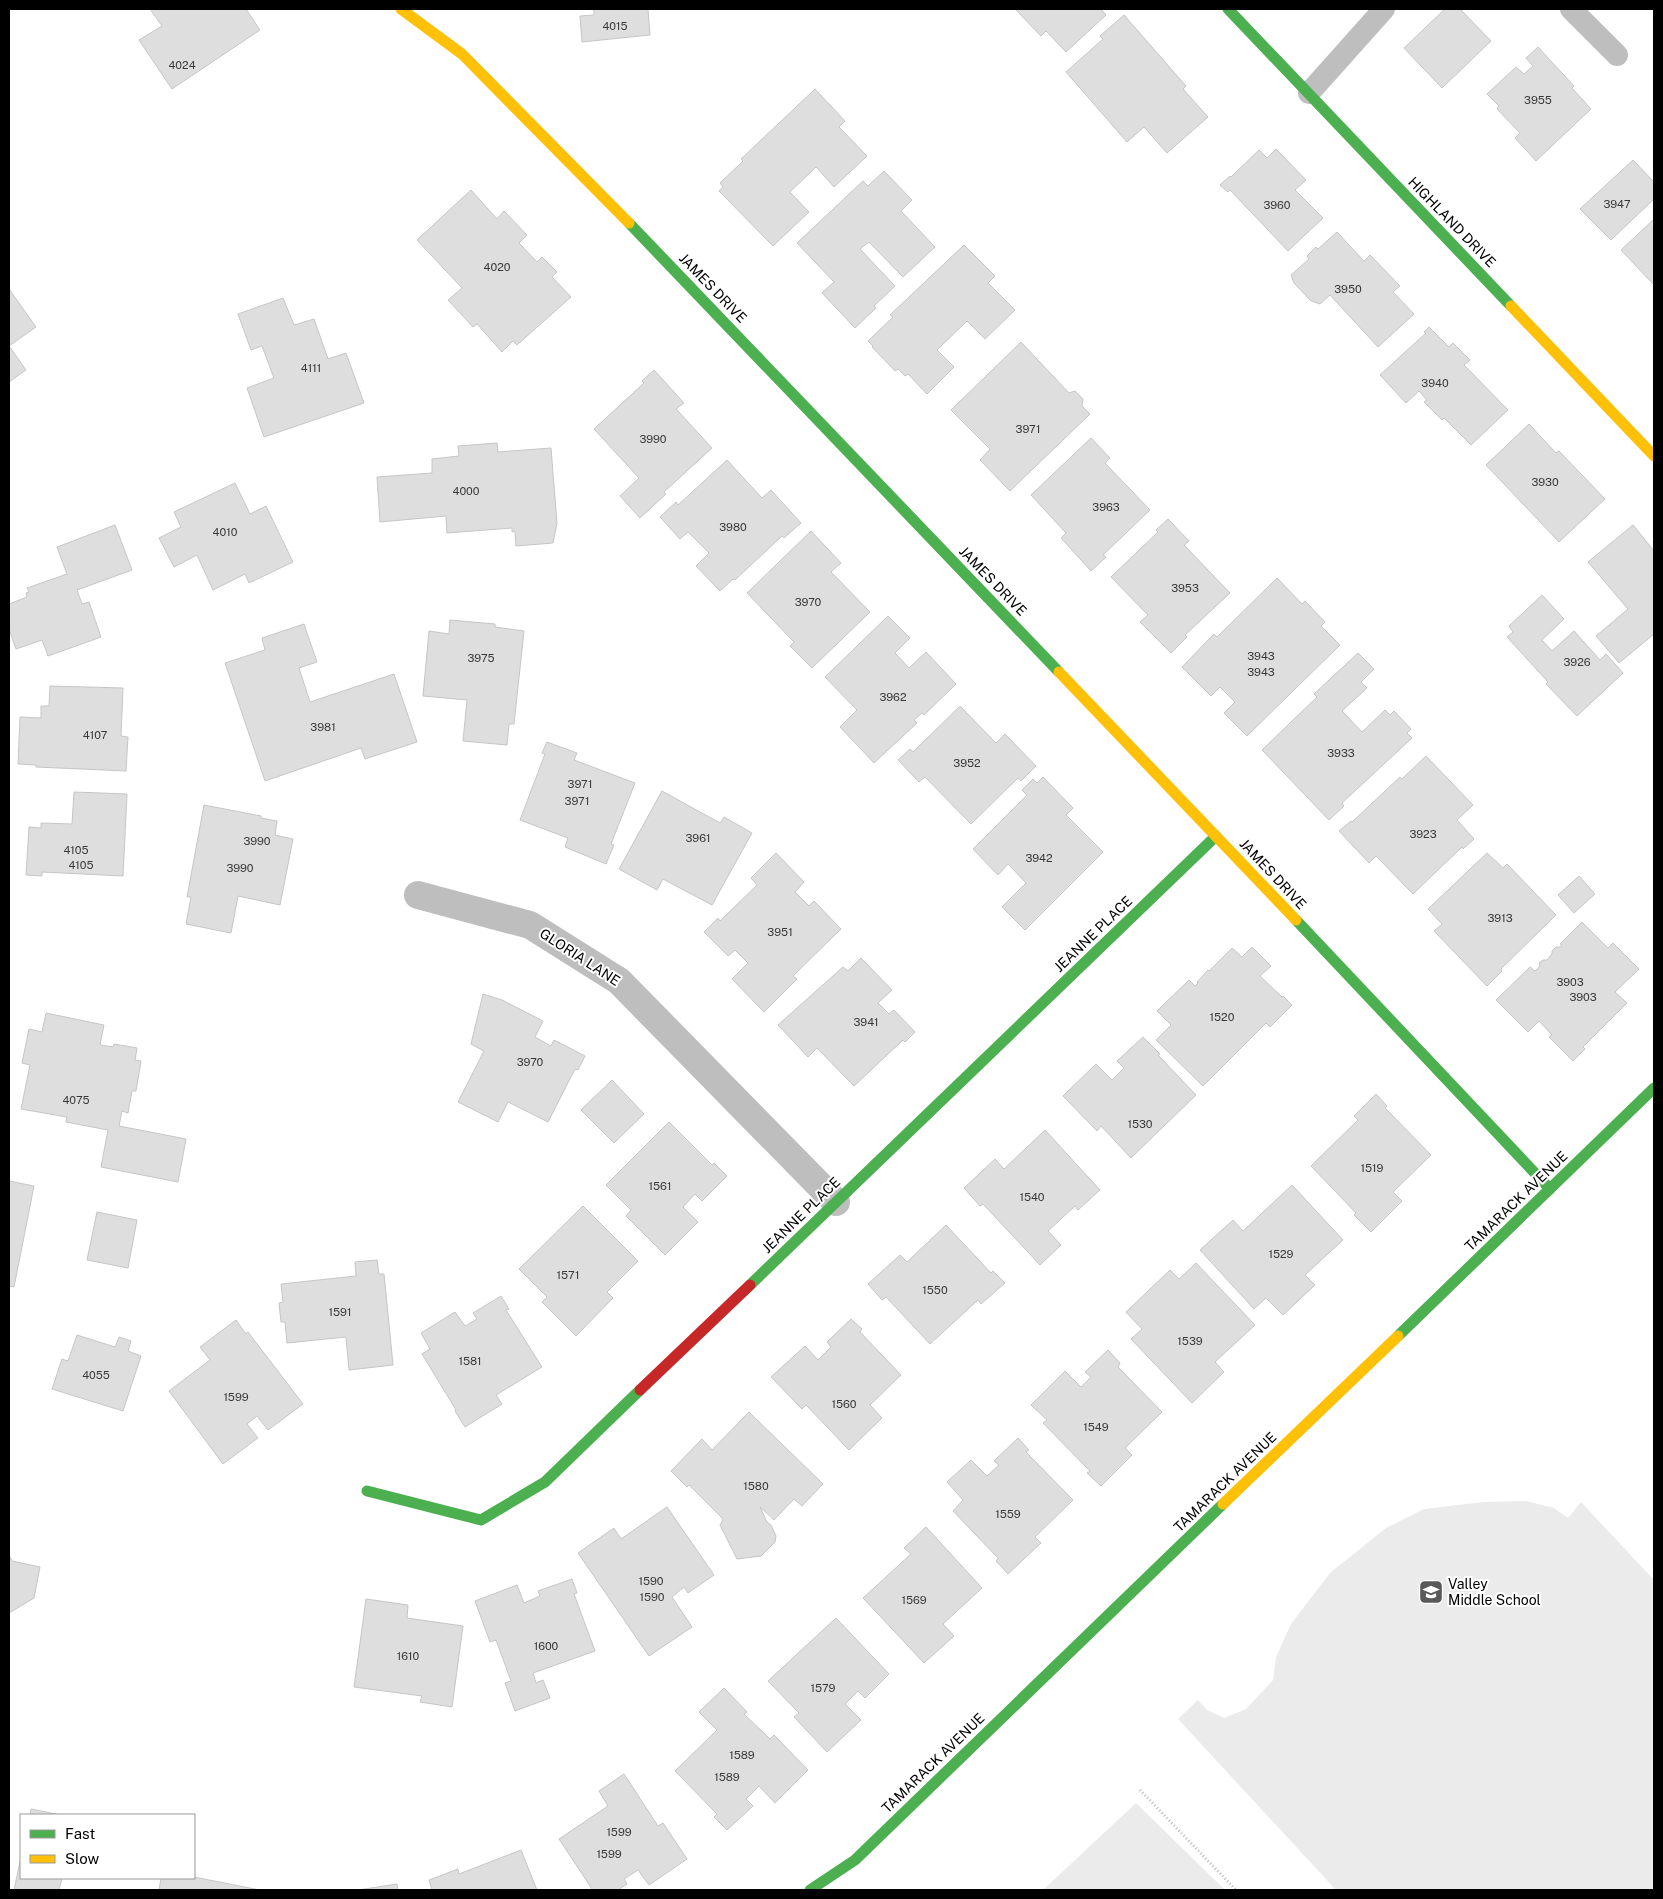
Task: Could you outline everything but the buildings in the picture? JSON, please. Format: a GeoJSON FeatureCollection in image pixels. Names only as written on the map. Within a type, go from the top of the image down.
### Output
{"type":"FeatureCollection","features":[{"type":"Feature","properties":{"kind":"street","name":"JAMES DRIVE"},"geometry":{"type":"LineString","coordinates":[[401,9],[462,54],[635,228],[1216,836],[1550,1189]]}},
{"type":"Feature","properties":{"kind":"street","name":"HIGHLAND DRIVE"},"geometry":{"type":"LineString","coordinates":[[1228,9],[1654,456]]}},
{"type":"Feature","properties":{"kind":"street","name":"JEANNE PLACE"},"geometry":{"type":"LineString","coordinates":[[367,1491],[481,1520],[545,1482],[1216,836]]}},
{"type":"Feature","properties":{"kind":"street","name":"GLORIA LANE"},"geometry":{"type":"LineString","coordinates":[[418,895],[530,925],[619,981],[836,1202]]}},
{"type":"Feature","properties":{"kind":"street","name":"TAMARACK AVENUE"},"geometry":{"type":"LineString","coordinates":[[810,1890],[855,1860],[1654,1088]]}},
{"type":"Feature","properties":{"kind":"lane"},"geometry":{"type":"LineString","coordinates":[[1309,93],[1384,9]]}},
{"type":"Feature","properties":{"kind":"lane"},"geometry":{"type":"LineString","coordinates":[[1571,9],[1617,55]]}},
{"type":"Feature","properties":{"kind":"path"},"geometry":{"type":"LineString","coordinates":[[1140,1790],[1236,1890]]}},
{"type":"Feature","properties":{"kind":"shaded area"},"geometry":{"type":"Polygon","coordinates":[[[1526,1501],[1554,1508],[1568,1518],[1581,1502],[1654,1580],[1654,1890],[1336,1890],[1178,1719],[1198,1700],[1207,1710],[1224,1718],[1246,1709],[1273,1680],[1276,1657],[1291,1624],[1330,1573],[1386,1528],[1424,1509],[1484,1502],[1526,1501]]]}},
{"type":"Feature","properties":{"kind":"shaded area"},"geometry":{"type":"Polygon","coordinates":[[[1136,1803],[1225,1890],[1043,1890],[1136,1803]]]}},
{"type":"Feature","properties":{"kind":"traffic: fast"},"geometry":{"type":"LineString","coordinates":[[1228,9],[1511,306]]}},
{"type":"Feature","properties":{"kind":"traffic: fast"},"geometry":{"type":"LineString","coordinates":[[629,223],[1059,672]]}},
{"type":"Feature","properties":{"kind":"traffic: fast"},"geometry":{"type":"LineString","coordinates":[[750,1285],[1216,836]]}},
{"type":"Feature","properties":{"kind":"traffic: fast"},"geometry":{"type":"LineString","coordinates":[[1296,920],[1550,1189]]}},
{"type":"Feature","properties":{"kind":"traffic: fast"},"geometry":{"type":"LineString","coordinates":[[1398,1336],[1654,1088]]}},
{"type":"Feature","properties":{"kind":"traffic: fast"},"geometry":{"type":"LineString","coordinates":[[367,1491],[481,1520],[545,1482],[640,1390]]}},
{"type":"Feature","properties":{"kind":"traffic: fast"},"geometry":{"type":"LineString","coordinates":[[810,1890],[855,1860],[1223,1504]]}},
{"type":"Feature","properties":{"kind":"traffic: slow"},"geometry":{"type":"LineString","coordinates":[[401,9],[462,54],[629,223]]}},
{"type":"Feature","properties":{"kind":"traffic: slow"},"geometry":{"type":"LineString","coordinates":[[1511,306],[1654,456]]}},
{"type":"Feature","properties":{"kind":"traffic: slow"},"geometry":{"type":"LineString","coordinates":[[1059,672],[1296,920]]}},
{"type":"Feature","properties":{"kind":"traffic: slow"},"geometry":{"type":"LineString","coordinates":[[1223,1504],[1398,1336]]}},
{"type":"Feature","properties":{"kind":"traffic: jam"},"geometry":{"type":"LineString","coordinates":[[640,1390],[750,1285]]}},
{"type":"Feature","properties":{"kind":"place","name":"Valley Middle School"},"geometry":{"type":"Point","coordinates":[1431,1592]}}]}
